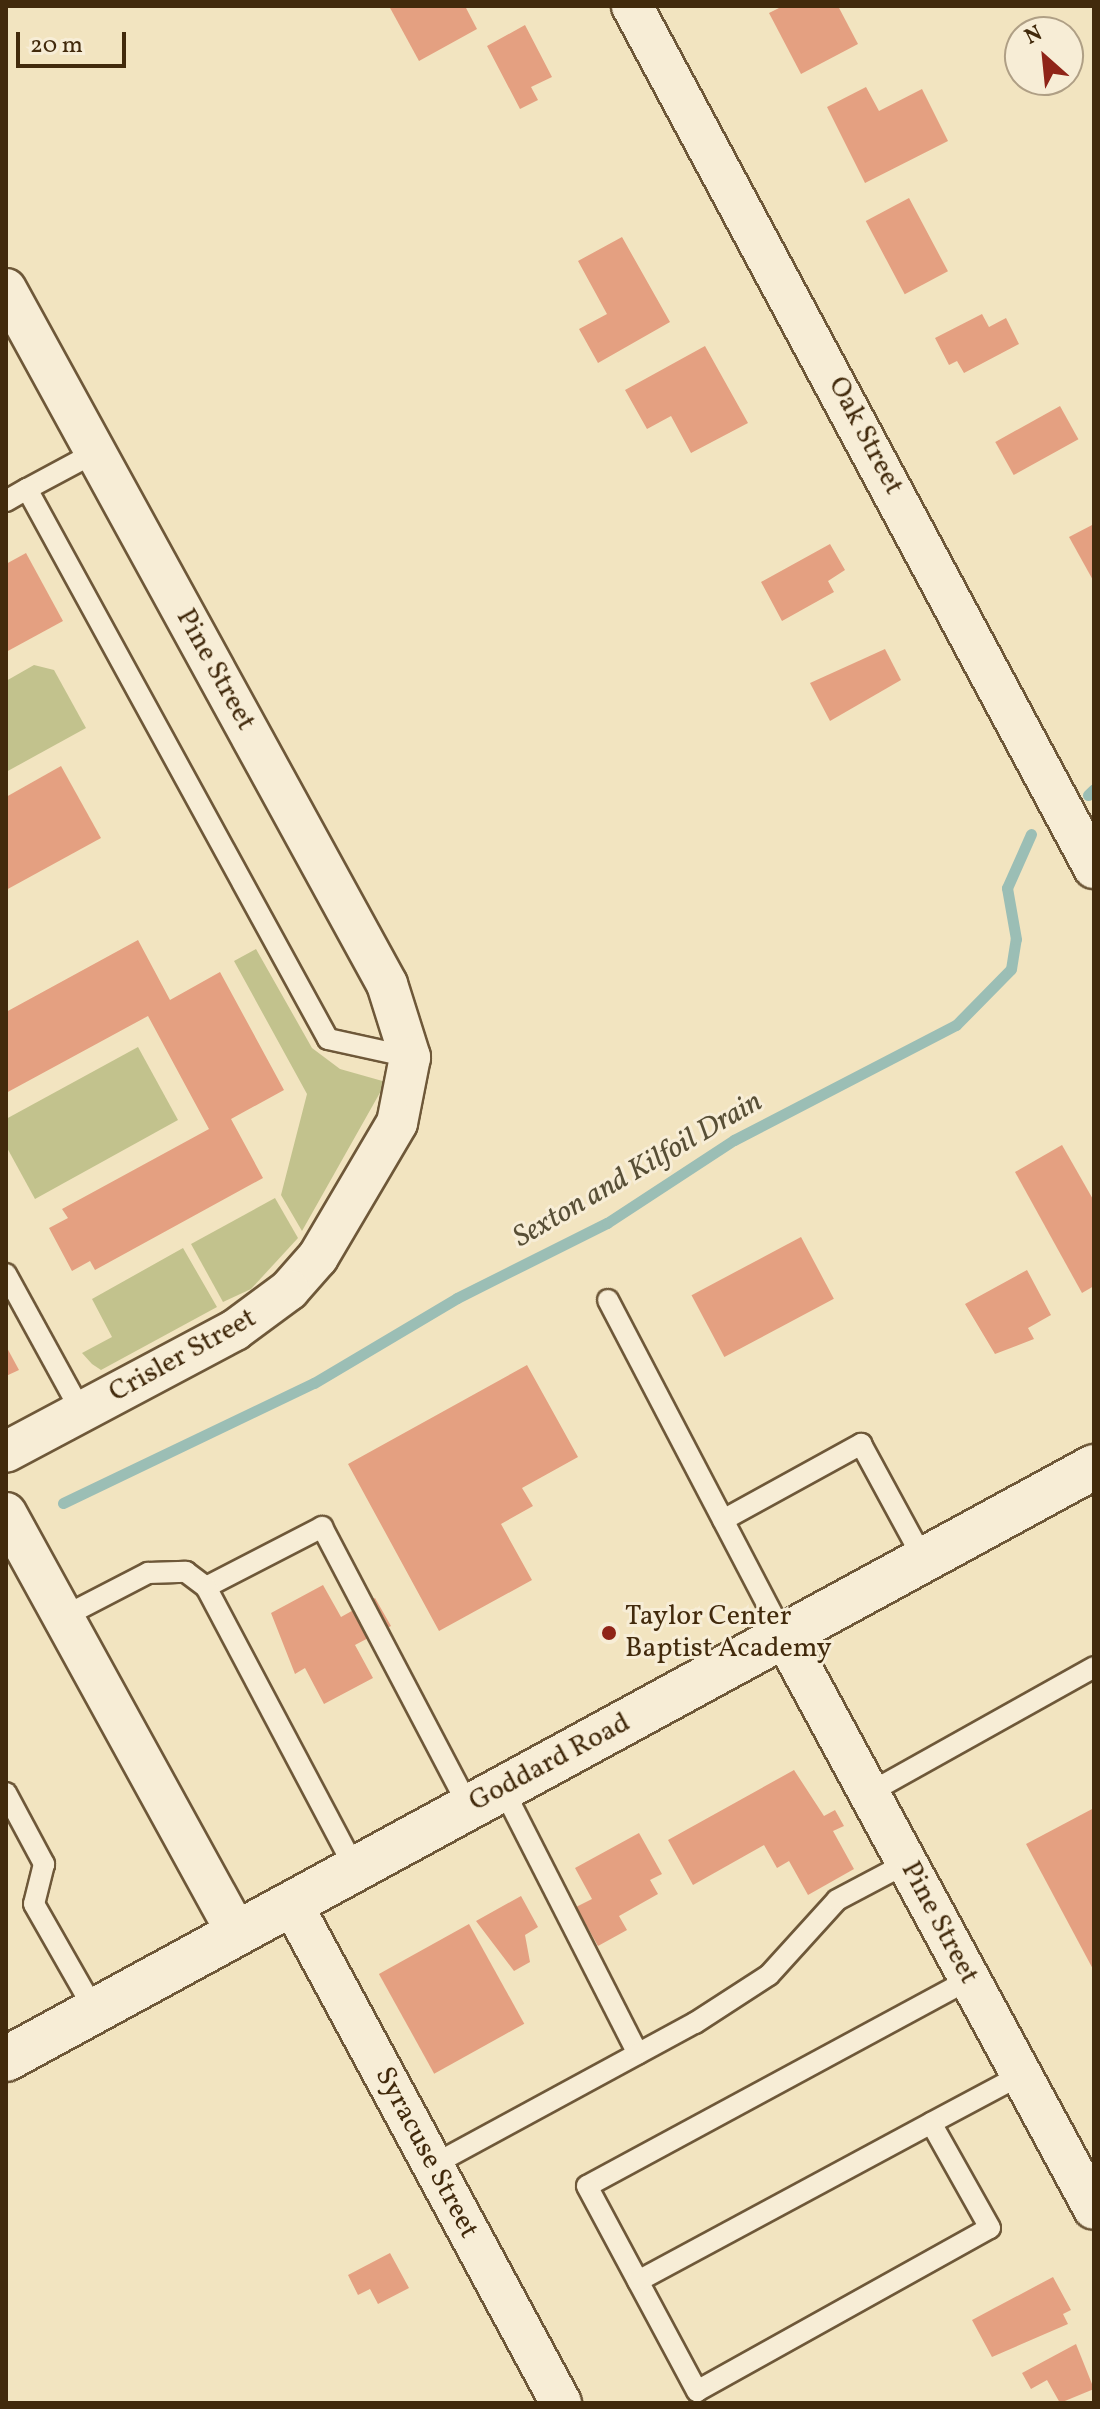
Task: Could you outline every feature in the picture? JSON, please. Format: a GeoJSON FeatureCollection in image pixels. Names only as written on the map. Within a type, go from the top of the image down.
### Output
{"type":"FeatureCollection","features":[{"type":"Feature","properties":{"kind":"main road","name":"Goddard Road"},"geometry":{"type":"LineString","coordinates":[[6,2059],[1094,1467]]}},
{"type":"Feature","properties":{"kind":"street","name":"Oak Street"},"geometry":{"type":"LineString","coordinates":[[632,6],[1094,868]]}},
{"type":"Feature","properties":{"kind":"street","name":"Pine Street"},"geometry":{"type":"LineString","coordinates":[[6,289],[387,984],[410,1057]]}},
{"type":"Feature","properties":{"kind":"street","name":"Crisler Street"},"geometry":{"type":"LineString","coordinates":[[6,1452],[235,1330],[289,1290],[318,1257],[397,1123],[410,1057]]}},
{"type":"Feature","properties":{"kind":"street"},"geometry":{"type":"LineString","coordinates":[[6,1513],[237,1933]]}},
{"type":"Feature","properties":{"kind":"street","name":"Pine Street"},"geometry":{"type":"LineString","coordinates":[[784,1636],[1094,2209]]}},
{"type":"Feature","properties":{"kind":"street","name":"Syracuse Street"},"geometry":{"type":"LineString","coordinates":[[292,1904],[561,2403]]}},
{"type":"Feature","properties":{"kind":"lane"},"geometry":{"type":"LineString","coordinates":[[6,501],[96,452]]}},
{"type":"Feature","properties":{"kind":"lane"},"geometry":{"type":"LineString","coordinates":[[27,489],[328,1039],[410,1057]]}},
{"type":"Feature","properties":{"kind":"lane"},"geometry":{"type":"LineString","coordinates":[[6,1274],[82,1413]]}},
{"type":"Feature","properties":{"kind":"lane"},"geometry":{"type":"LineString","coordinates":[[608,1300],[784,1636]]}},
{"type":"Feature","properties":{"kind":"lane"},"geometry":{"type":"LineString","coordinates":[[723,1520],[861,1444],[924,1560]]}},
{"type":"Feature","properties":{"kind":"lane"},"geometry":{"type":"LineString","coordinates":[[206,1587],[322,1527],[638,2054]]}},
{"type":"Feature","properties":{"kind":"lane"},"geometry":{"type":"LineString","coordinates":[[63,1617],[148,1573],[186,1572],[206,1587],[355,1869]]}},
{"type":"Feature","properties":{"kind":"lane"},"geometry":{"type":"LineString","coordinates":[[869,1793],[1094,1667]]}},
{"type":"Feature","properties":{"kind":"lane"},"geometry":{"type":"LineString","coordinates":[[6,1793],[44,1864],[34,1904],[95,2011]]}},
{"type":"Feature","properties":{"kind":"lane"},"geometry":{"type":"LineString","coordinates":[[433,2165],[638,2054],[769,1975],[837,1900],[907,1863]]}},
{"type":"Feature","properties":{"kind":"lane"},"geometry":{"type":"LineString","coordinates":[[931,2123],[990,2228],[697,2391],[587,2186],[970,1979]]}},
{"type":"Feature","properties":{"kind":"lane"},"geometry":{"type":"LineString","coordinates":[[638,2281],[1021,2075]]}},
{"type":"Feature","properties":{"kind":"green space"},"geometry":{"type":"Polygon","coordinates":[[[34,665],[54,670],[86,728],[6,772],[6,681],[34,665]]]}},
{"type":"Feature","properties":{"kind":"green space"},"geometry":{"type":"Polygon","coordinates":[[[256,949],[312,1048],[340,1069],[386,1082],[302,1231],[281,1195],[307,1094],[234,961],[256,949]]]}},
{"type":"Feature","properties":{"kind":"green space"},"geometry":{"type":"Polygon","coordinates":[[[138,1047],[178,1120],[35,1199],[6,1146],[6,1119],[138,1047]]]}},
{"type":"Feature","properties":{"kind":"green space"},"geometry":{"type":"Polygon","coordinates":[[[275,1198],[298,1238],[251,1289],[223,1302],[191,1244],[275,1198]]]}},
{"type":"Feature","properties":{"kind":"green space"},"geometry":{"type":"Polygon","coordinates":[[[183,1248],[217,1307],[101,1370],[92,1364],[82,1353],[112,1337],[92,1299],[183,1248]]]}},
{"type":"Feature","properties":{"kind":"building"},"geometry":{"type":"Polygon","coordinates":[[[389,6],[465,6],[477,29],[419,61],[389,6]]]}},
{"type":"Feature","properties":{"kind":"building"},"geometry":{"type":"Polygon","coordinates":[[[783,6],[838,6],[858,44],[801,74],[769,13],[783,6]]]}},
{"type":"Feature","properties":{"kind":"building"},"geometry":{"type":"Polygon","coordinates":[[[525,25],[552,77],[531,87],[538,100],[520,109],[487,46],[525,25]]]}},
{"type":"Feature","properties":{"kind":"building"},"geometry":{"type":"Polygon","coordinates":[[[866,87],[879,111],[922,89],[948,141],[865,183],[827,107],[866,87]]]}},
{"type":"Feature","properties":{"kind":"building"},"geometry":{"type":"Polygon","coordinates":[[[909,198],[948,271],[905,294],[866,221],[909,198]]]}},
{"type":"Feature","properties":{"kind":"building"},"geometry":{"type":"Polygon","coordinates":[[[622,237],[670,322],[598,363],[579,329],[607,314],[578,261],[622,237]]]}},
{"type":"Feature","properties":{"kind":"building"},"geometry":{"type":"Polygon","coordinates":[[[982,314],[989,327],[1006,318],[1019,344],[964,373],[957,361],[949,365],[935,338],[982,314]]]}},
{"type":"Feature","properties":{"kind":"building"},"geometry":{"type":"Polygon","coordinates":[[[705,346],[748,423],[691,453],[671,416],[647,429],[625,390],[705,346]]]}},
{"type":"Feature","properties":{"kind":"building"},"geometry":{"type":"Polygon","coordinates":[[[1060,406],[1078,439],[1014,475],[995,442],[1060,406]]]}},
{"type":"Feature","properties":{"kind":"building"},"geometry":{"type":"Polygon","coordinates":[[[1094,524],[1094,582],[1069,537],[1094,524]]]}},
{"type":"Feature","properties":{"kind":"building"},"geometry":{"type":"Polygon","coordinates":[[[830,544],[845,570],[828,581],[834,592],[782,621],[761,582],[830,544]]]}},
{"type":"Feature","properties":{"kind":"building"},"geometry":{"type":"Polygon","coordinates":[[[26,553],[63,621],[6,652],[6,564],[26,553]]]}},
{"type":"Feature","properties":{"kind":"building"},"geometry":{"type":"Polygon","coordinates":[[[885,649],[901,680],[830,721],[810,683],[885,649]]]}},
{"type":"Feature","properties":{"kind":"building"},"geometry":{"type":"Polygon","coordinates":[[[61,766],[101,838],[6,890],[6,797],[61,766]]]}},
{"type":"Feature","properties":{"kind":"building"},"geometry":{"type":"Polygon","coordinates":[[[138,940],[170,1000],[220,972],[284,1090],[231,1119],[263,1178],[95,1270],[90,1261],[72,1271],[49,1228],[68,1218],[62,1209],[209,1129],[148,1016],[6,1093],[6,1012],[138,940]]]}},
{"type":"Feature","properties":{"kind":"building"},"geometry":{"type":"Polygon","coordinates":[[[1062,1145],[1094,1201],[1094,1286],[1082,1293],[1015,1172],[1062,1145]]]}},
{"type":"Feature","properties":{"kind":"building"},"geometry":{"type":"Polygon","coordinates":[[[801,1237],[834,1299],[724,1357],[692,1295],[801,1237]]]}},
{"type":"Feature","properties":{"kind":"building"},"geometry":{"type":"Polygon","coordinates":[[[1027,1270],[1051,1315],[1028,1328],[1034,1339],[995,1354],[965,1304],[1027,1270]]]}},
{"type":"Feature","properties":{"kind":"building"},"geometry":{"type":"Polygon","coordinates":[[[6,1346],[19,1370],[6,1376],[6,1346]]]}},
{"type":"Feature","properties":{"kind":"building"},"geometry":{"type":"Polygon","coordinates":[[[527,1365],[578,1457],[522,1488],[533,1506],[501,1524],[532,1580],[439,1631],[348,1464],[527,1365]]]}},
{"type":"Feature","properties":{"kind":"building"},"geometry":{"type":"Polygon","coordinates":[[[323,1585],[341,1617],[375,1598],[391,1626],[355,1645],[373,1678],[324,1704],[305,1668],[295,1674],[271,1613],[323,1585]]]}},
{"type":"Feature","properties":{"kind":"building"},"geometry":{"type":"Polygon","coordinates":[[[794,1770],[824,1816],[835,1810],[844,1826],[833,1831],[854,1869],[808,1895],[789,1861],[777,1868],[764,1845],[693,1885],[668,1840],[794,1770]]]}},
{"type":"Feature","properties":{"kind":"building"},"geometry":{"type":"Polygon","coordinates":[[[1094,1808],[1094,1971],[1026,1844],[1094,1808]]]}},
{"type":"Feature","properties":{"kind":"building"},"geometry":{"type":"Polygon","coordinates":[[[639,1833],[662,1874],[650,1880],[658,1894],[619,1916],[627,1930],[598,1946],[576,1907],[592,1899],[575,1868],[639,1833]]]}},
{"type":"Feature","properties":{"kind":"building"},"geometry":{"type":"Polygon","coordinates":[[[521,1896],[538,1927],[525,1935],[530,1962],[514,1971],[476,1921],[521,1896]]]}},
{"type":"Feature","properties":{"kind":"building"},"geometry":{"type":"Polygon","coordinates":[[[469,1924],[524,2024],[434,2074],[379,1974],[469,1924]]]}},
{"type":"Feature","properties":{"kind":"building"},"geometry":{"type":"Polygon","coordinates":[[[390,2253],[409,2288],[378,2304],[370,2289],[358,2295],[348,2275],[390,2253]]]}},
{"type":"Feature","properties":{"kind":"building"},"geometry":{"type":"Polygon","coordinates":[[[1053,2277],[1071,2310],[1063,2314],[1068,2324],[992,2357],[972,2320],[1053,2277]]]}},
{"type":"Feature","properties":{"kind":"building"},"geometry":{"type":"Polygon","coordinates":[[[1076,2344],[1094,2389],[1060,2403],[1047,2380],[1031,2389],[1022,2373],[1076,2344]]]}},
{"type":"Feature","properties":{"kind":"waterway","name":"Sexton and Kilfoil Drain"},"geometry":{"type":"LineString","coordinates":[[1088,795],[1094,789]]}},
{"type":"Feature","properties":{"kind":"waterway","name":"Sexton and Kilfoil Drain"},"geometry":{"type":"LineString","coordinates":[[63,1503],[314,1383],[457,1298],[607,1223],[734,1140],[956,1025],[1011,969],[1016,939],[1007,888],[1031,834]]}},
{"type":"Feature","properties":{"kind":"place","name":"Taylor Center Baptist Academy"},"geometry":{"type":"Point","coordinates":[609,1633]}}]}
